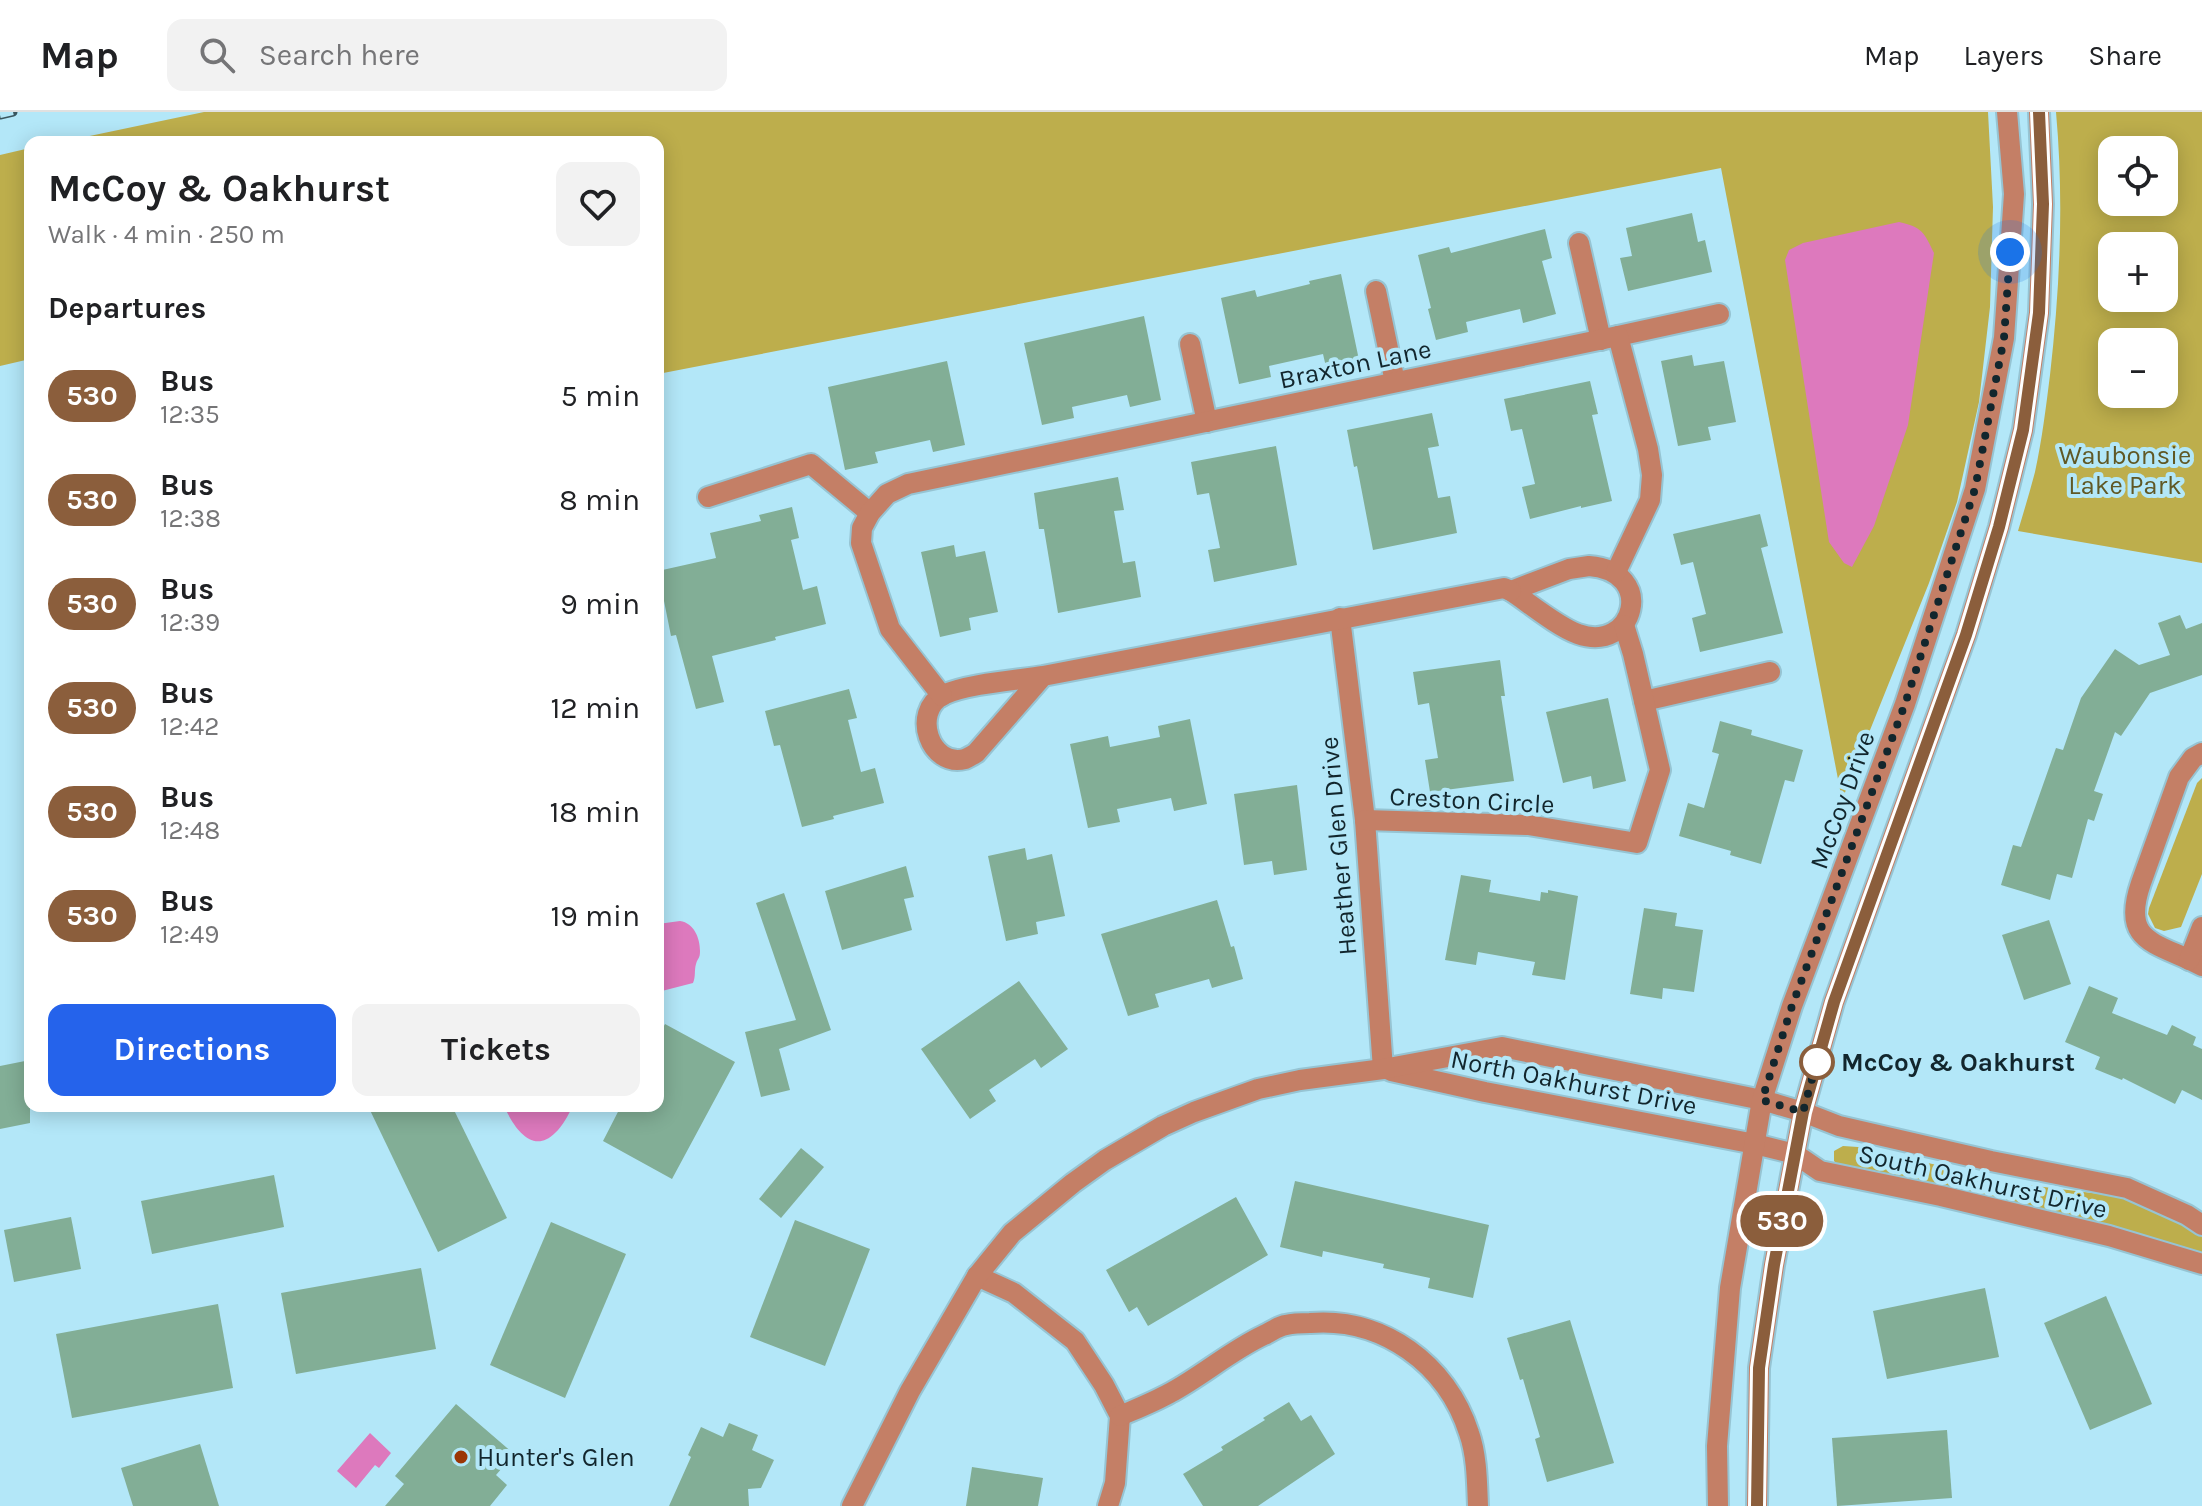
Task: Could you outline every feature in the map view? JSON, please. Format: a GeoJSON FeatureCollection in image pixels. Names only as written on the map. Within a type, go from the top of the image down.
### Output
{"type":"FeatureCollection","features":[{"type":"Feature","properties":{"kind":"street","name":"McCoy Drive"},"geometry":{"type":"LineString","coordinates":[[1718,1506],[1717,1446],[1730,1288],[1762,1100],[1792,1006],[1905,704],[1975,489],[2004,338],[2014,194],[2007,112]]}},
{"type":"Feature","properties":{"kind":"street"},"geometry":{"type":"LineString","coordinates":[[1757,1506],[1759,1368],[1774,1265],[1803,1112],[1834,1002],[1966,635],[1999,527],[2023,430],[2039,313],[2043,204],[2039,112]]}},
{"type":"Feature","properties":{"kind":"street"},"geometry":{"type":"LineString","coordinates":[[1579,243],[1648,449],[1652,475],[1650,500],[1616,572]]}},
{"type":"Feature","properties":{"kind":"street"},"geometry":{"type":"LineString","coordinates":[[1376,291],[1395,382]]}},
{"type":"Feature","properties":{"kind":"street","name":"Braxton Lane"},"geometry":{"type":"LineString","coordinates":[[870,513],[887,494],[908,484],[1719,314]]}},
{"type":"Feature","properties":{"kind":"street"},"geometry":{"type":"LineString","coordinates":[[1190,344],[1207,422]]}},
{"type":"Feature","properties":{"kind":"street"},"geometry":{"type":"LineString","coordinates":[[708,497],[811,464],[870,513],[862,528],[861,543],[890,629],[942,696]]}},
{"type":"Feature","properties":{"kind":"street"},"geometry":{"type":"LineString","coordinates":[[1043,676],[976,753],[964,759],[950,758],[939,752],[928,738],[925,723],[931,708],[942,696],[974,687],[1504,588],[1578,634],[1594,637],[1611,633],[1624,625],[1632,611],[1626,584],[1616,572],[1605,567],[1569,569],[1511,591]]}},
{"type":"Feature","properties":{"kind":"street","name":"Heather Glen Drive"},"geometry":{"type":"LineString","coordinates":[[1340,618],[1365,820],[1383,1069]]}},
{"type":"Feature","properties":{"kind":"street","name":"Creston Circle"},"geometry":{"type":"LineString","coordinates":[[1365,820],[1528,825],[1637,843],[1660,770],[1624,625]]}},
{"type":"Feature","properties":{"kind":"street"},"geometry":{"type":"LineString","coordinates":[[1644,701],[1770,672]]}},
{"type":"Feature","properties":{"kind":"street"},"geometry":{"type":"LineString","coordinates":[[2202,753],[2193,758],[2179,777],[2135,899],[2134,911],[2140,934],[2196,963],[2202,927]]}},
{"type":"Feature","properties":{"kind":"street","name":"North Oakhurst Drive"},"geometry":{"type":"LineString","coordinates":[[852,1506],[910,1391],[977,1276],[1012,1233],[1105,1160],[1194,1112],[1258,1089],[1300,1080],[1383,1069],[1502,1047],[1762,1100],[1803,1112]]}},
{"type":"Feature","properties":{"kind":"street","name":"North Oakhurst Drive"},"geometry":{"type":"LineString","coordinates":[[1383,1069],[1755,1144]]}},
{"type":"Feature","properties":{"kind":"street","name":"South Oakhurst Drive"},"geometry":{"type":"LineString","coordinates":[[1803,1112],[1829,1123],[1870,1133],[2127,1188],[2202,1225]]}},
{"type":"Feature","properties":{"kind":"street","name":"South Oakhurst Drive"},"geometry":{"type":"LineString","coordinates":[[1755,1144],[1795,1154],[1820,1171],[2109,1236],[2202,1264]]}},
{"type":"Feature","properties":{"kind":"street"},"geometry":{"type":"LineString","coordinates":[[977,1276],[1014,1293],[1075,1341],[1104,1385],[1120,1416],[1115,1483],[1108,1506]]}},
{"type":"Feature","properties":{"kind":"street"},"geometry":{"type":"LineString","coordinates":[[1120,1416],[1171,1393],[1247,1343],[1285,1325],[1325,1322],[1355,1324],[1386,1335],[1419,1357],[1445,1387],[1470,1434],[1476,1462],[1478,1506]]}},
{"type":"Feature","properties":{"kind":"green space"},"geometry":{"type":"Polygon","coordinates":[[[204,112],[1988,112],[1993,207],[1990,307],[1979,402],[1957,502],[1929,583],[1842,800],[1721,168],[664,373],[664,136],[90,136],[204,112]]]}},
{"type":"Feature","properties":{"kind":"green space","name":"Waubonsie Lake Park"},"geometry":{"type":"Polygon","coordinates":[[[2056,112],[2202,112],[2202,563],[2018,531],[2033,479],[2045,411],[2058,277],[2060,178],[2056,112]]]}},
{"type":"Feature","properties":{"kind":"green space"},"geometry":{"type":"Polygon","coordinates":[[[24,149],[24,360],[0,366],[0,155],[24,149]]]}},
{"type":"Feature","properties":{"kind":"green space"},"geometry":{"type":"Polygon","coordinates":[[[2202,778],[2202,874],[2181,927],[2164,931],[2155,928],[2148,914],[2149,908],[2197,783],[2202,778]]]}},
{"type":"Feature","properties":{"kind":"green space"},"geometry":{"type":"Polygon","coordinates":[[[1843,1146],[2020,1184],[2108,1195],[2142,1204],[2202,1235],[2202,1254],[2104,1225],[1837,1164],[1834,1151],[1843,1146]]]}},
{"type":"Feature","properties":{"kind":"shaded area"},"geometry":{"type":"Polygon","coordinates":[[[1899,222],[1921,232],[1934,253],[1908,425],[1874,526],[1852,567],[1844,563],[1829,542],[1785,260],[1789,250],[1803,243],[1899,222]]]}},
{"type":"Feature","properties":{"kind":"shaded area"},"geometry":{"type":"Polygon","coordinates":[[[685,922],[695,932],[700,954],[693,983],[664,990],[664,923],[685,922]]]}},
{"type":"Feature","properties":{"kind":"shaded area"},"geometry":{"type":"Polygon","coordinates":[[[507,1112],[570,1112],[558,1130],[539,1141],[524,1136],[507,1112]]]}},
{"type":"Feature","properties":{"kind":"shaded area"},"geometry":{"type":"Polygon","coordinates":[[[370,1433],[391,1453],[379,1468],[375,1465],[356,1488],[337,1471],[370,1433]]]}},
{"type":"Feature","properties":{"kind":"building"},"geometry":{"type":"Polygon","coordinates":[[[1692,213],[1698,242],[1705,240],[1712,272],[1628,291],[1620,258],[1632,256],[1626,228],[1692,213]]]}},
{"type":"Feature","properties":{"kind":"building"},"geometry":{"type":"Polygon","coordinates":[[[1545,229],[1552,258],[1542,261],[1556,314],[1523,323],[1520,309],[1466,322],[1468,332],[1436,340],[1418,255],[1449,247],[1451,253],[1545,229]]]}},
{"type":"Feature","properties":{"kind":"building"},"geometry":{"type":"Polygon","coordinates":[[[1341,274],[1359,360],[1326,367],[1323,354],[1269,366],[1271,377],[1239,384],[1221,298],[1255,290],[1257,297],[1341,274]]]}},
{"type":"Feature","properties":{"kind":"building"},"geometry":{"type":"Polygon","coordinates":[[[1144,316],[1161,400],[1130,407],[1127,395],[1072,407],[1074,418],[1042,425],[1024,343],[1144,316]]]}},
{"type":"Feature","properties":{"kind":"building"},"geometry":{"type":"Polygon","coordinates":[[[1692,355],[1694,366],[1724,361],[1736,422],[1708,427],[1711,440],[1678,446],[1661,361],[1692,355]]]}},
{"type":"Feature","properties":{"kind":"building"},"geometry":{"type":"Polygon","coordinates":[[[947,361],[965,445],[933,452],[930,440],[875,452],[878,463],[845,470],[828,387],[947,361]]]}},
{"type":"Feature","properties":{"kind":"building"},"geometry":{"type":"Polygon","coordinates":[[[1590,381],[1598,414],[1592,415],[1612,501],[1530,519],[1522,487],[1535,484],[1522,429],[1511,431],[1504,399],[1590,381]]]}},
{"type":"Feature","properties":{"kind":"building"},"geometry":{"type":"Polygon","coordinates":[[[1432,413],[1439,446],[1428,448],[1438,498],[1450,496],[1457,533],[1373,550],[1347,430],[1432,413]]]}},
{"type":"Feature","properties":{"kind":"building"},"geometry":{"type":"Polygon","coordinates":[[[1276,446],[1297,565],[1214,582],[1208,550],[1220,548],[1209,493],[1197,495],[1191,462],[1276,446]]]}},
{"type":"Feature","properties":{"kind":"building"},"geometry":{"type":"Polygon","coordinates":[[[1118,477],[1124,510],[1114,511],[1123,563],[1135,561],[1141,597],[1058,613],[1044,529],[1039,529],[1034,493],[1118,477]]]}},
{"type":"Feature","properties":{"kind":"building"},"geometry":{"type":"Polygon","coordinates":[[[792,507],[799,538],[791,540],[803,590],[817,586],[826,624],[712,656],[724,702],[696,709],[676,635],[671,636],[664,601],[664,570],[716,558],[710,533],[761,521],[759,515],[792,507]]]}},
{"type":"Feature","properties":{"kind":"building"},"geometry":{"type":"Polygon","coordinates":[[[1760,514],[1768,546],[1761,548],[1783,633],[1700,652],[1692,618],[1706,614],[1693,562],[1681,565],[1673,534],[1760,514]]]}},
{"type":"Feature","properties":{"kind":"building"},"geometry":{"type":"Polygon","coordinates":[[[954,545],[956,557],[985,551],[998,612],[969,618],[971,630],[940,637],[921,552],[954,545]]]}},
{"type":"Feature","properties":{"kind":"building"},"geometry":{"type":"Polygon","coordinates":[[[2180,615],[2186,629],[2202,623],[2202,675],[2150,693],[2121,736],[2115,732],[2094,791],[2103,794],[2094,821],[2088,819],[2072,878],[2057,874],[2050,900],[2001,885],[2013,845],[2021,847],[2056,748],[2063,750],[2081,698],[2115,649],[2139,665],[2170,655],[2158,623],[2180,615]]]}},
{"type":"Feature","properties":{"kind":"building"},"geometry":{"type":"Polygon","coordinates":[[[1500,660],[1505,696],[1501,696],[1514,781],[1430,792],[1425,760],[1438,758],[1429,703],[1418,705],[1413,672],[1500,660]]]}},
{"type":"Feature","properties":{"kind":"building"},"geometry":{"type":"Polygon","coordinates":[[[849,689],[857,718],[848,720],[861,772],[875,768],[884,803],[802,827],[780,745],[774,746],[765,711],[849,689]]]}},
{"type":"Feature","properties":{"kind":"building"},"geometry":{"type":"Polygon","coordinates":[[[1608,698],[1626,781],[1593,789],[1591,776],[1563,783],[1546,712],[1608,698]]]}},
{"type":"Feature","properties":{"kind":"building"},"geometry":{"type":"Polygon","coordinates":[[[1190,719],[1207,804],[1174,811],[1171,798],[1117,809],[1120,822],[1088,828],[1070,744],[1108,736],[1110,747],[1160,737],[1158,726],[1190,719]]]}},
{"type":"Feature","properties":{"kind":"building"},"geometry":{"type":"Polygon","coordinates":[[[1720,721],[1752,730],[1751,735],[1803,750],[1794,782],[1785,780],[1761,864],[1730,855],[1731,851],[1679,836],[1688,803],[1704,808],[1719,754],[1712,752],[1720,721]]]}},
{"type":"Feature","properties":{"kind":"building"},"geometry":{"type":"Polygon","coordinates":[[[1297,785],[1307,870],[1274,875],[1272,861],[1244,865],[1234,794],[1297,785]]]}},
{"type":"Feature","properties":{"kind":"building"},"geometry":{"type":"Polygon","coordinates":[[[1025,848],[1027,860],[1052,854],[1065,916],[1036,922],[1038,934],[1006,941],[988,856],[1025,848]]]}},
{"type":"Feature","properties":{"kind":"building"},"geometry":{"type":"Polygon","coordinates":[[[906,866],[914,897],[904,899],[912,930],[842,950],[825,891],[906,866]]]}},
{"type":"Feature","properties":{"kind":"building"},"geometry":{"type":"Polygon","coordinates":[[[1461,875],[1491,880],[1489,892],[1540,901],[1541,892],[1548,893],[1548,890],[1578,896],[1565,980],[1532,975],[1535,962],[1478,952],[1476,965],[1445,960],[1461,875]]]}},
{"type":"Feature","properties":{"kind":"building"},"geometry":{"type":"Polygon","coordinates":[[[784,893],[831,1030],[779,1049],[790,1090],[761,1097],[745,1032],[796,1020],[756,903],[784,893]]]}},
{"type":"Feature","properties":{"kind":"building"},"geometry":{"type":"Polygon","coordinates":[[[1217,900],[1243,979],[1212,988],[1209,979],[1155,994],[1159,1007],[1128,1016],[1101,934],[1217,900]]]}},
{"type":"Feature","properties":{"kind":"building"},"geometry":{"type":"Polygon","coordinates":[[[1644,908],[1677,913],[1675,926],[1703,930],[1694,992],[1663,988],[1662,999],[1630,994],[1644,908]]]}},
{"type":"Feature","properties":{"kind":"building"},"geometry":{"type":"Polygon","coordinates":[[[2049,920],[2071,984],[2024,1000],[2002,935],[2049,920]]]}},
{"type":"Feature","properties":{"kind":"building"},"geometry":{"type":"Polygon","coordinates":[[[1019,981],[1068,1049],[1041,1068],[1035,1059],[989,1090],[996,1101],[970,1119],[921,1049],[1019,981]]]}},
{"type":"Feature","properties":{"kind":"building"},"geometry":{"type":"Polygon","coordinates":[[[2089,986],[2118,998],[2112,1013],[2167,1035],[2172,1025],[2196,1037],[2193,1045],[2202,1049],[2202,1100],[2182,1090],[2175,1104],[2123,1078],[2095,1069],[2100,1057],[2065,1042],[2089,986]]]}},
{"type":"Feature","properties":{"kind":"building"},"geometry":{"type":"Polygon","coordinates":[[[664,1026],[735,1062],[672,1179],[603,1141],[618,1112],[664,1112],[664,1026]]]}},
{"type":"Feature","properties":{"kind":"building"},"geometry":{"type":"Polygon","coordinates":[[[24,1061],[24,1112],[30,1112],[30,1123],[0,1129],[0,1066],[24,1061]]]}},
{"type":"Feature","properties":{"kind":"building"},"geometry":{"type":"Polygon","coordinates":[[[371,1112],[455,1112],[507,1218],[438,1252],[371,1112]]]}},
{"type":"Feature","properties":{"kind":"building"},"geometry":{"type":"Polygon","coordinates":[[[801,1148],[824,1167],[781,1218],[759,1199],[801,1148]]]}},
{"type":"Feature","properties":{"kind":"building"},"geometry":{"type":"Polygon","coordinates":[[[274,1175],[284,1227],[152,1254],[141,1201],[274,1175]]]}},
{"type":"Feature","properties":{"kind":"building"},"geometry":{"type":"Polygon","coordinates":[[[1295,1181],[1489,1225],[1473,1298],[1428,1288],[1430,1278],[1383,1268],[1384,1264],[1323,1251],[1322,1257],[1280,1247],[1295,1181]]]}},
{"type":"Feature","properties":{"kind":"building"},"geometry":{"type":"Polygon","coordinates":[[[1236,1197],[1268,1255],[1148,1326],[1137,1307],[1129,1312],[1106,1270],[1236,1197]]]}},
{"type":"Feature","properties":{"kind":"building"},"geometry":{"type":"Polygon","coordinates":[[[71,1217],[81,1269],[14,1282],[4,1230],[71,1217]]]}},
{"type":"Feature","properties":{"kind":"building"},"geometry":{"type":"Polygon","coordinates":[[[795,1220],[870,1249],[825,1366],[750,1337],[795,1220]]]}},
{"type":"Feature","properties":{"kind":"building"},"geometry":{"type":"Polygon","coordinates":[[[551,1222],[626,1254],[565,1398],[490,1365],[551,1222]]]}},
{"type":"Feature","properties":{"kind":"building"},"geometry":{"type":"Polygon","coordinates":[[[421,1268],[436,1349],[296,1374],[281,1293],[421,1268]]]}},
{"type":"Feature","properties":{"kind":"building"},"geometry":{"type":"Polygon","coordinates":[[[1985,1288],[1999,1357],[1887,1379],[1873,1311],[1985,1288]]]}},
{"type":"Feature","properties":{"kind":"building"},"geometry":{"type":"Polygon","coordinates":[[[2106,1296],[2152,1404],[2090,1430],[2044,1323],[2106,1296]]]}},
{"type":"Feature","properties":{"kind":"building"},"geometry":{"type":"Polygon","coordinates":[[[218,1304],[233,1388],[72,1418],[56,1334],[218,1304]]]}},
{"type":"Feature","properties":{"kind":"building"},"geometry":{"type":"Polygon","coordinates":[[[1570,1320],[1614,1463],[1547,1482],[1535,1439],[1540,1437],[1507,1338],[1570,1320]]]}},
{"type":"Feature","properties":{"kind":"building"},"geometry":{"type":"Polygon","coordinates":[[[1289,1402],[1301,1421],[1311,1415],[1335,1454],[1258,1506],[1203,1506],[1183,1474],[1223,1450],[1221,1447],[1289,1402]]]}},
{"type":"Feature","properties":{"kind":"building","name":"Hunter's Glen"},"geometry":{"type":"Polygon","coordinates":[[[456,1404],[514,1454],[496,1475],[507,1485],[490,1506],[385,1506],[404,1484],[395,1476],[456,1404]]]}},
{"type":"Feature","properties":{"kind":"building"},"geometry":{"type":"Polygon","coordinates":[[[729,1423],[758,1435],[752,1450],[774,1460],[761,1488],[748,1489],[749,1506],[669,1506],[701,1427],[723,1437],[729,1423]]]}},
{"type":"Feature","properties":{"kind":"building"},"geometry":{"type":"Polygon","coordinates":[[[1947,1430],[1952,1498],[1837,1506],[1832,1438],[1947,1430]]]}},
{"type":"Feature","properties":{"kind":"building"},"geometry":{"type":"Polygon","coordinates":[[[200,1444],[219,1506],[133,1506],[121,1468],[200,1444]]]}},
{"type":"Feature","properties":{"kind":"building"},"geometry":{"type":"Polygon","coordinates":[[[972,1467],[1043,1478],[1038,1506],[966,1506],[972,1467]]]}},
{"type":"Feature","properties":{"kind":"railway"},"geometry":{"type":"LineString","coordinates":[[0,115],[13,112]]}},
{"type":"Feature","properties":{"kind":"bus line","name":"530"},"geometry":{"type":"LineString","coordinates":[[1757,1506],[1759,1368],[1774,1265],[1803,1112],[1834,1002],[1966,635],[1999,527],[2023,430],[2039,313],[2043,204],[2039,112]]}},
{"type":"Feature","properties":{"kind":"place","name":"McCoy & Oakhurst"},"geometry":{"type":"Point","coordinates":[1817,1062]}},
{"type":"Feature","properties":{"kind":"place","name":"Hunter's Glen"},"geometry":{"type":"Point","coordinates":[461,1457]}},
{"type":"Feature","properties":{"kind":"route"},"geometry":{"type":"LineString","coordinates":[[1817,1062],[1818,1057],[1803,1112],[1762,1100],[1792,1006],[1905,704],[1975,489],[2004,338],[2010,252]]}}]}
